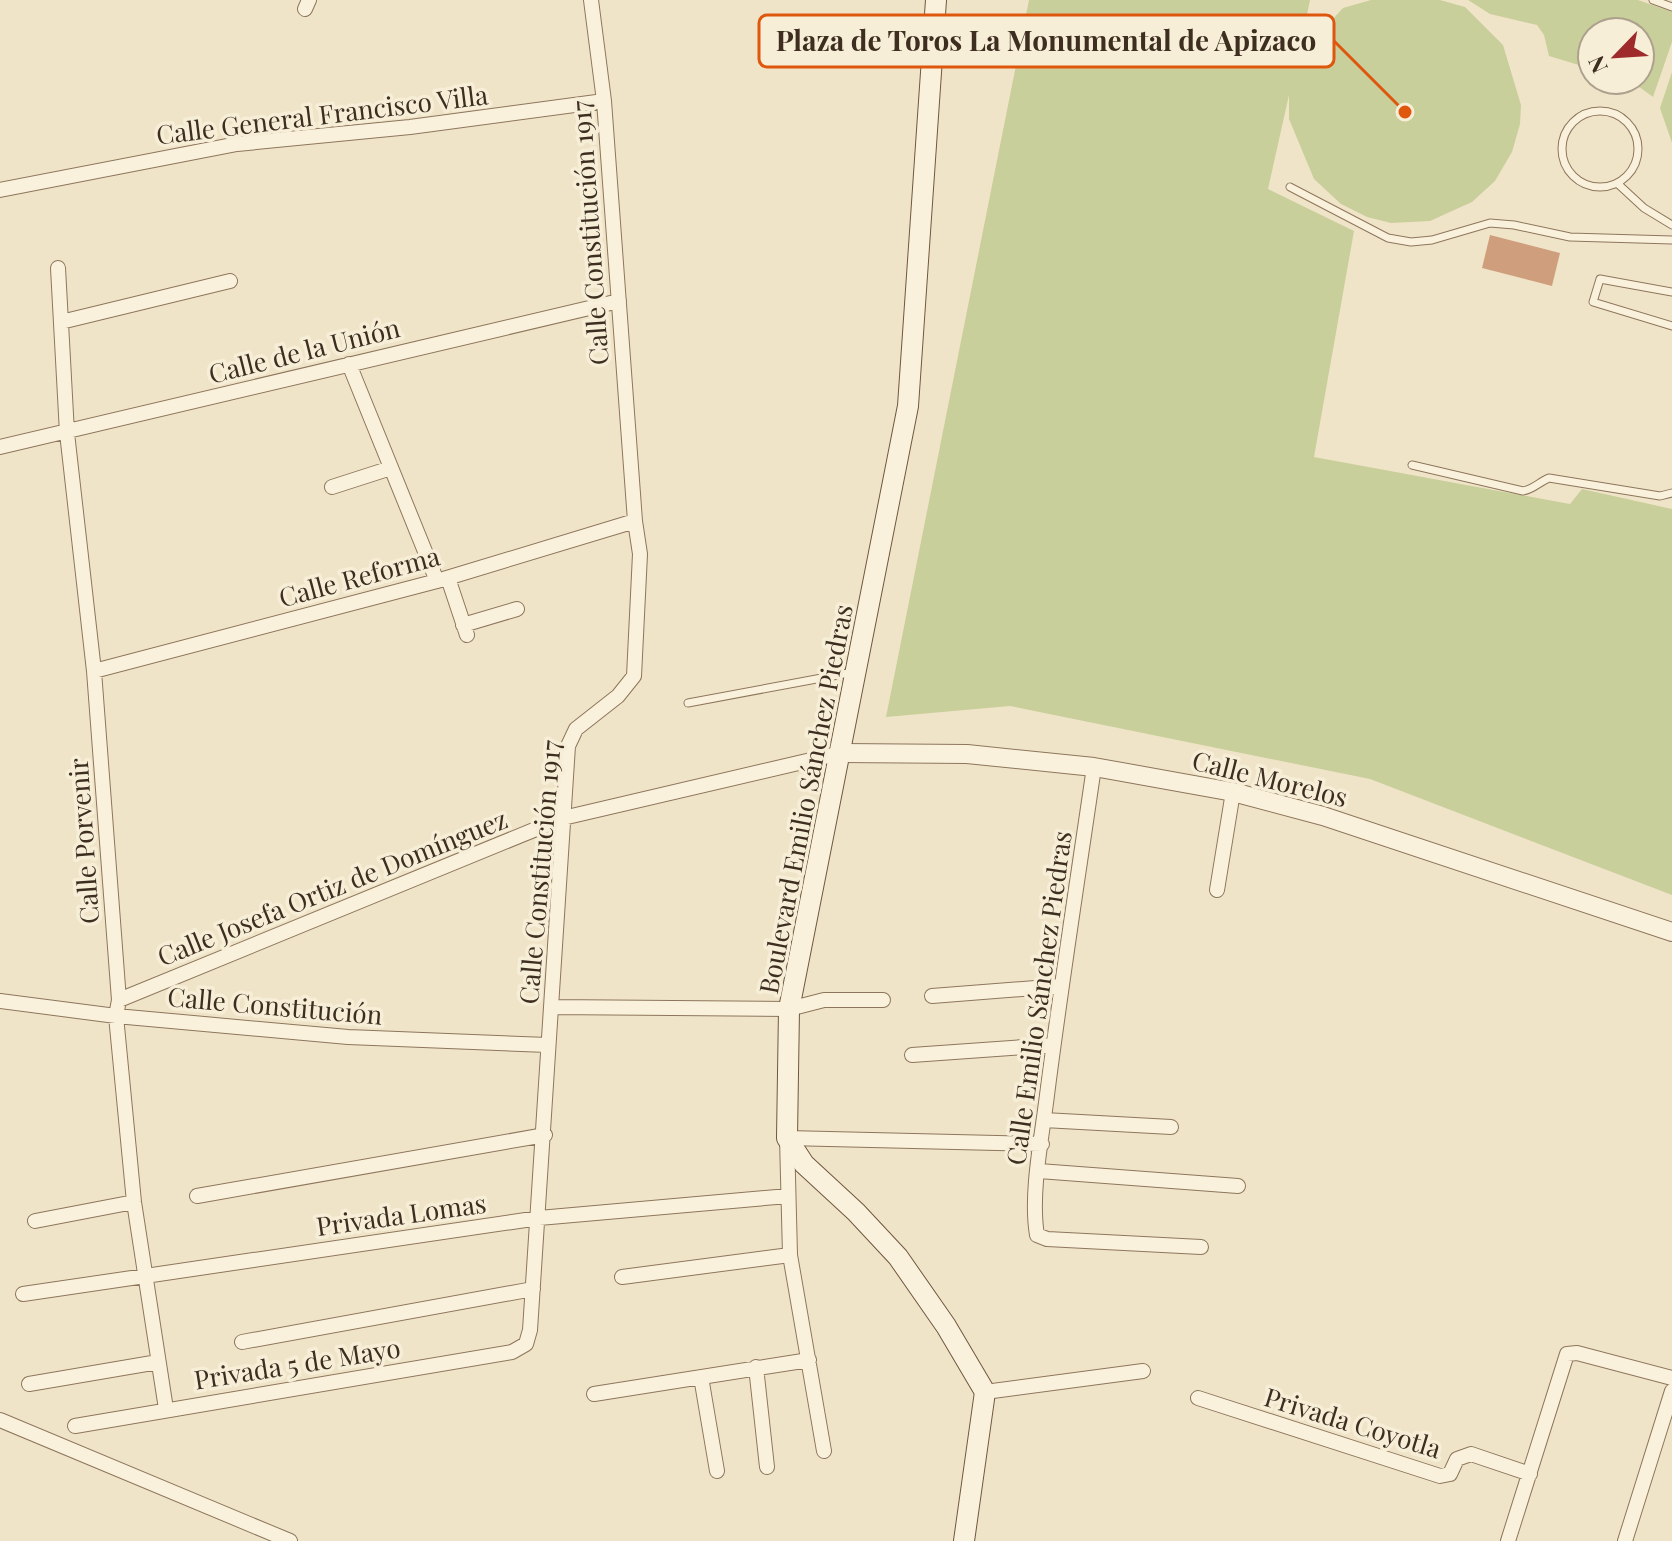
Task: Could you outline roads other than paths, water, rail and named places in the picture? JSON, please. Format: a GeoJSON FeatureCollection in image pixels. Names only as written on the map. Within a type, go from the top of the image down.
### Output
{"type":"FeatureCollection","features":[{"type":"Feature","properties":{"kind":"main road","name":"Boulevard Emilio Sánchez Piedras"},"geometry":{"type":"LineString","coordinates":[[787,1138],[789,1009],[908,406],[936,0]]}},
{"type":"Feature","properties":{"kind":"main road"},"geometry":{"type":"LineString","coordinates":[[787,1138],[804,1164],[856,1212],[898,1257],[972,1367],[985,1392],[964,1541]]}},
{"type":"Feature","properties":{"kind":"street","name":"Calle Constitución 1917"},"geometry":{"type":"LineString","coordinates":[[526,1344],[530,1330],[545,1135],[568,746],[576,729],[618,696],[634,676],[640,554],[604,101],[591,0]]}},
{"type":"Feature","properties":{"kind":"street","name":"Calle General Francisco Villa"},"geometry":{"type":"LineString","coordinates":[[0,190],[237,144],[410,127],[604,101]]}},
{"type":"Feature","properties":{"kind":"street","name":"Calle Porvenir"},"geometry":{"type":"LineString","coordinates":[[58,268],[67,433],[94,671],[134,1202],[166,1409]]}},
{"type":"Feature","properties":{"kind":"street"},"geometry":{"type":"LineString","coordinates":[[61,322],[230,281]]}},
{"type":"Feature","properties":{"kind":"street","name":"Calle de la Unión"},"geometry":{"type":"LineString","coordinates":[[0,447],[619,301]]}},
{"type":"Feature","properties":{"kind":"street"},"geometry":{"type":"LineString","coordinates":[[349,364],[391,468],[465,630],[517,609]]}},
{"type":"Feature","properties":{"kind":"street"},"geometry":{"type":"LineString","coordinates":[[332,487],[391,468]]}},
{"type":"Feature","properties":{"kind":"street","name":"Calle Reforma"},"geometry":{"type":"LineString","coordinates":[[94,671],[442,579],[635,521]]}},
{"type":"Feature","properties":{"kind":"street","name":"Calle Josefa Ortiz de Domínguez"},"geometry":{"type":"LineString","coordinates":[[118,1008],[563,818],[841,753]]}},
{"type":"Feature","properties":{"kind":"street","name":"Calle Morelos"},"geometry":{"type":"LineString","coordinates":[[841,753],[967,754],[1094,767],[1233,792],[1351,825],[1672,932]]}},
{"type":"Feature","properties":{"kind":"street","name":"Calle Emilio Sánchez Piedras"},"geometry":{"type":"LineString","coordinates":[[1094,767],[1053,1045],[1039,1171],[1037,1235],[1047,1239],[1201,1247]]}},
{"type":"Feature","properties":{"kind":"street"},"geometry":{"type":"LineString","coordinates":[[1217,890],[1233,792]]}},
{"type":"Feature","properties":{"kind":"street"},"geometry":{"type":"LineString","coordinates":[[932,996],[1061,986]]}},
{"type":"Feature","properties":{"kind":"street"},"geometry":{"type":"LineString","coordinates":[[551,1007],[789,1009],[824,1000],[883,1000]]}},
{"type":"Feature","properties":{"kind":"street","name":"Calle Constitución"},"geometry":{"type":"LineString","coordinates":[[0,1001],[118,1008],[348,1037],[548,1045]]}},
{"type":"Feature","properties":{"kind":"street"},"geometry":{"type":"LineString","coordinates":[[912,1055],[1053,1045]]}},
{"type":"Feature","properties":{"kind":"street"},"geometry":{"type":"LineString","coordinates":[[1044,1120],[1171,1127]]}},
{"type":"Feature","properties":{"kind":"street"},"geometry":{"type":"LineString","coordinates":[[197,1196],[545,1135]]}},
{"type":"Feature","properties":{"kind":"street"},"geometry":{"type":"LineString","coordinates":[[824,1451],[790,1255],[787,1138],[1042,1144]]}},
{"type":"Feature","properties":{"kind":"street"},"geometry":{"type":"LineString","coordinates":[[1039,1171],[1238,1186]]}},
{"type":"Feature","properties":{"kind":"street","name":"Privada Lomas"},"geometry":{"type":"LineString","coordinates":[[23,1294],[539,1218],[788,1196]]}},
{"type":"Feature","properties":{"kind":"street"},"geometry":{"type":"LineString","coordinates":[[35,1221],[134,1202]]}},
{"type":"Feature","properties":{"kind":"street"},"geometry":{"type":"LineString","coordinates":[[622,1277],[790,1255]]}},
{"type":"Feature","properties":{"kind":"street"},"geometry":{"type":"LineString","coordinates":[[242,1342],[533,1289]]}},
{"type":"Feature","properties":{"kind":"street","name":"Privada 5 de Mayo"},"geometry":{"type":"LineString","coordinates":[[75,1426],[512,1352],[526,1344]]}},
{"type":"Feature","properties":{"kind":"street"},"geometry":{"type":"LineString","coordinates":[[1508,1541],[1567,1354],[1577,1353],[1672,1378]]}},
{"type":"Feature","properties":{"kind":"street"},"geometry":{"type":"LineString","coordinates":[[594,1394],[809,1360]]}},
{"type":"Feature","properties":{"kind":"street"},"geometry":{"type":"LineString","coordinates":[[29,1384],[158,1362]]}},
{"type":"Feature","properties":{"kind":"street"},"geometry":{"type":"LineString","coordinates":[[756,1367],[767,1467]]}},
{"type":"Feature","properties":{"kind":"street"},"geometry":{"type":"LineString","coordinates":[[985,1392],[1143,1371]]}},
{"type":"Feature","properties":{"kind":"street"},"geometry":{"type":"LineString","coordinates":[[701,1377],[717,1471]]}},
{"type":"Feature","properties":{"kind":"street"},"geometry":{"type":"LineString","coordinates":[[1625,1541],[1672,1391]]}},
{"type":"Feature","properties":{"kind":"street","name":"Privada Coyotla"},"geometry":{"type":"LineString","coordinates":[[1198,1398],[1440,1476],[1450,1474],[1463,1454],[1530,1474]]}},
{"type":"Feature","properties":{"kind":"street"},"geometry":{"type":"LineString","coordinates":[[0,1420],[290,1541]]}},
{"type":"Feature","properties":{"kind":"lane"},"geometry":{"type":"LineString","coordinates":[[1653,0],[1672,7]]}},
{"type":"Feature","properties":{"kind":"lane"},"geometry":{"type":"LineString","coordinates":[[1602,109],[1621,116],[1634,131],[1639,150],[1633,170],[1618,184],[1598,188],[1579,182],[1565,166],[1561,147],[1567,127],[1582,114],[1602,109]]}},
{"type":"Feature","properties":{"kind":"lane"},"geometry":{"type":"LineString","coordinates":[[1618,184],[1644,208],[1672,225]]}},
{"type":"Feature","properties":{"kind":"lane"},"geometry":{"type":"LineString","coordinates":[[1290,187],[1388,238],[1411,242],[1432,240],[1490,223],[1570,237],[1672,240]]}},
{"type":"Feature","properties":{"kind":"lane"},"geometry":{"type":"LineString","coordinates":[[1672,292],[1600,279],[1593,302],[1672,326]]}},
{"type":"Feature","properties":{"kind":"lane"},"geometry":{"type":"LineString","coordinates":[[1412,465],[1523,491],[1532,490],[1549,478],[1660,496],[1672,493]]}},
{"type":"Feature","properties":{"kind":"lane"},"geometry":{"type":"LineString","coordinates":[[688,703],[857,671]]}},
{"type":"Feature","properties":{"kind":"place","name":"Plaza de Toros La Monumental de Apizaco"},"geometry":{"type":"Point","coordinates":[1405,112]}}]}
